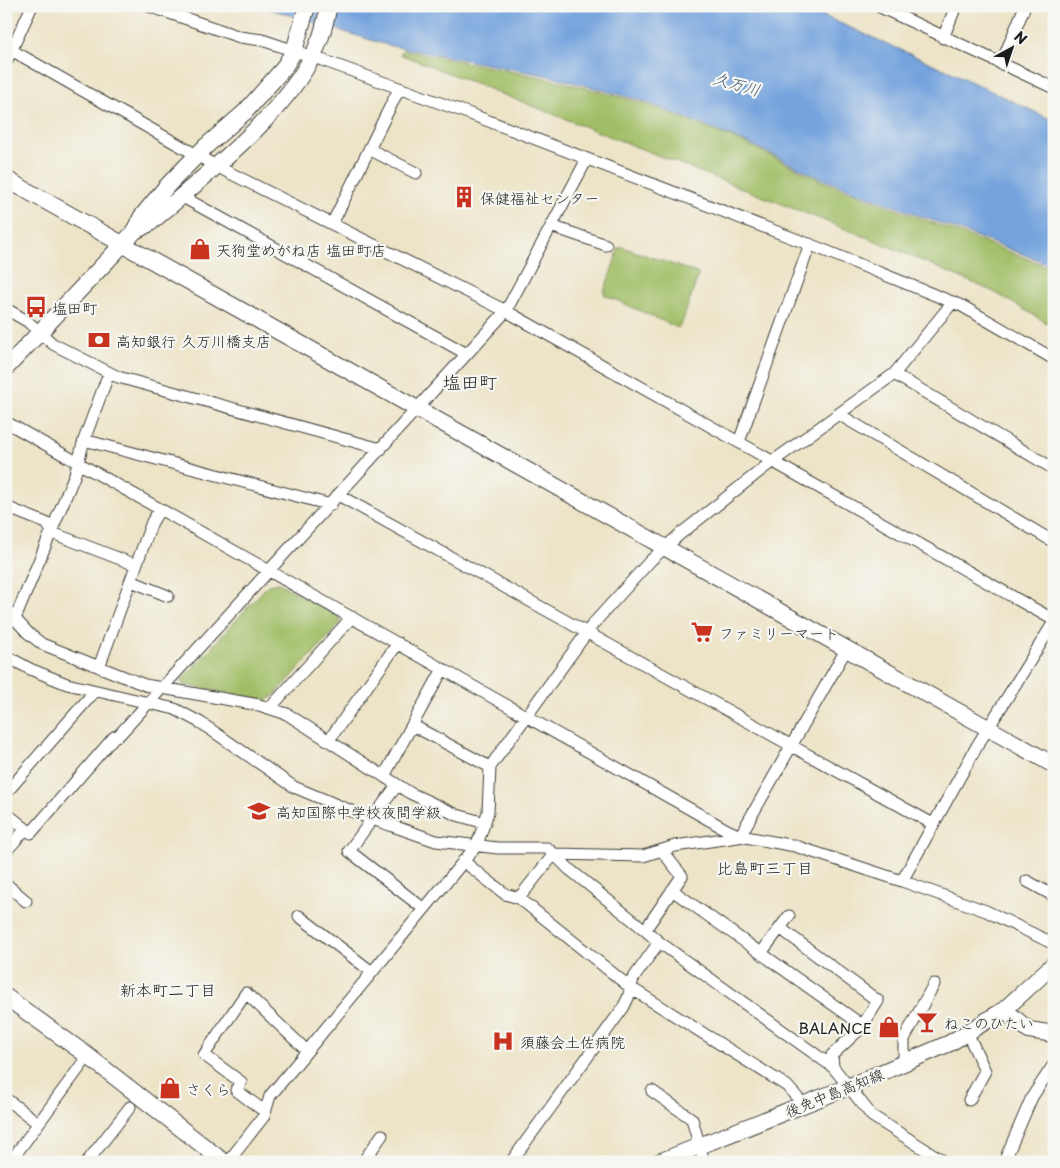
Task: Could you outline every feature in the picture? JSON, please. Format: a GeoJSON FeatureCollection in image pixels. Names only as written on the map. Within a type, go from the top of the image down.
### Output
{"type":"FeatureCollection","features":[{"type":"Feature","properties":{"kind":"street"},"geometry":{"type":"LineString","coordinates":[[6,62],[9,48],[32,6]]}},
{"type":"Feature","properties":{"kind":"street"},"geometry":{"type":"LineString","coordinates":[[149,6],[240,37],[297,43],[311,56],[810,244],[953,302],[1054,359]]}},
{"type":"Feature","properties":{"kind":"street"},"geometry":{"type":"LineString","coordinates":[[128,239],[142,216],[197,156],[245,112],[278,75],[297,43],[308,6]]}},
{"type":"Feature","properties":{"kind":"street"},"geometry":{"type":"LineString","coordinates":[[6,368],[128,239],[150,223],[216,166],[280,103],[300,77],[320,39],[329,6]]}},
{"type":"Feature","properties":{"kind":"street"},"geometry":{"type":"LineString","coordinates":[[878,6],[943,38],[1054,88]]}},
{"type":"Feature","properties":{"kind":"street"},"geometry":{"type":"LineString","coordinates":[[943,38],[956,6]]}},
{"type":"Feature","properties":{"kind":"street"},"geometry":{"type":"LineString","coordinates":[[1001,64],[1025,6]]}},
{"type":"Feature","properties":{"kind":"street"},"geometry":{"type":"LineString","coordinates":[[9,48],[197,156],[506,311],[1054,621],[988,727],[902,881]]}},
{"type":"Feature","properties":{"kind":"street"},"geometry":{"type":"LineString","coordinates":[[332,224],[399,89]]}},
{"type":"Feature","properties":{"kind":"street"},"geometry":{"type":"LineString","coordinates":[[369,149],[416,174]]}},
{"type":"Feature","properties":{"kind":"street"},"geometry":{"type":"LineString","coordinates":[[6,813],[31,833],[114,738],[119,736],[468,354],[506,311],[587,159]]}},
{"type":"Feature","properties":{"kind":"street"},"geometry":{"type":"LineString","coordinates":[[6,179],[128,239],[419,408],[1054,764]]}},
{"type":"Feature","properties":{"kind":"street"},"geometry":{"type":"LineString","coordinates":[[181,196],[468,354]]}},
{"type":"Feature","properties":{"kind":"street"},"geometry":{"type":"LineString","coordinates":[[551,226],[606,245]]}},
{"type":"Feature","properties":{"kind":"street"},"geometry":{"type":"LineString","coordinates":[[739,442],[810,244]]}},
{"type":"Feature","properties":{"kind":"street"},"geometry":{"type":"LineString","coordinates":[[6,997],[88,1056],[226,1162],[264,1116],[270,1096],[477,845],[488,812],[490,767],[586,632],[665,546],[774,462],[894,374],[953,302]]}},
{"type":"Feature","properties":{"kind":"street"},"geometry":{"type":"LineString","coordinates":[[6,309],[27,321],[53,344],[109,373],[381,449]]}},
{"type":"Feature","properties":{"kind":"street"},"geometry":{"type":"LineString","coordinates":[[15,619],[78,462],[84,440],[109,373]]}},
{"type":"Feature","properties":{"kind":"street"},"geometry":{"type":"LineString","coordinates":[[894,374],[1054,470]]}},
{"type":"Feature","properties":{"kind":"street"},"geometry":{"type":"LineString","coordinates":[[840,414],[1054,542]]}},
{"type":"Feature","properties":{"kind":"street"},"geometry":{"type":"LineString","coordinates":[[6,422],[740,836]]}},
{"type":"Feature","properties":{"kind":"street"},"geometry":{"type":"LineString","coordinates":[[84,440],[331,505]]}},
{"type":"Feature","properties":{"kind":"street"},"geometry":{"type":"LineString","coordinates":[[340,496],[933,824]]}},
{"type":"Feature","properties":{"kind":"street"},"geometry":{"type":"LineString","coordinates":[[6,507],[46,523],[55,534],[136,565]]}},
{"type":"Feature","properties":{"kind":"street"},"geometry":{"type":"LineString","coordinates":[[99,668],[152,522],[160,509]]}},
{"type":"Feature","properties":{"kind":"street"},"geometry":{"type":"LineString","coordinates":[[131,582],[168,596]]}},
{"type":"Feature","properties":{"kind":"street"},"geometry":{"type":"LineString","coordinates":[[6,609],[42,644],[99,668],[145,685],[270,708],[287,714],[410,793],[458,815],[485,823]]}},
{"type":"Feature","properties":{"kind":"street"},"geometry":{"type":"LineString","coordinates":[[270,708],[352,617]]}},
{"type":"Feature","properties":{"kind":"street"},"geometry":{"type":"LineString","coordinates":[[329,740],[398,643]]}},
{"type":"Feature","properties":{"kind":"street"},"geometry":{"type":"LineString","coordinates":[[740,836],[847,648]]}},
{"type":"Feature","properties":{"kind":"street"},"geometry":{"type":"LineString","coordinates":[[6,670],[10,658],[53,679],[175,709],[201,723],[294,787],[371,819],[436,841],[547,848],[569,869],[659,942],[833,1067],[872,1116],[929,1158],[945,1162]]}},
{"type":"Feature","properties":{"kind":"street"},"geometry":{"type":"LineString","coordinates":[[384,776],[443,668]]}},
{"type":"Feature","properties":{"kind":"street"},"geometry":{"type":"LineString","coordinates":[[6,794],[96,691]]}},
{"type":"Feature","properties":{"kind":"street"},"geometry":{"type":"LineString","coordinates":[[412,725],[490,767]]}},
{"type":"Feature","properties":{"kind":"street"},"geometry":{"type":"LineString","coordinates":[[397,785],[349,851],[424,909]]}},
{"type":"Feature","properties":{"kind":"street"},"geometry":{"type":"LineString","coordinates":[[6,851],[25,830]]}},
{"type":"Feature","properties":{"kind":"street"},"geometry":{"type":"LineString","coordinates":[[554,854],[643,856],[675,846],[740,836],[795,846],[902,881],[986,911],[1054,944]]}},
{"type":"Feature","properties":{"kind":"street"},"geometry":{"type":"LineString","coordinates":[[645,930],[682,876],[662,851]]}},
{"type":"Feature","properties":{"kind":"street"},"geometry":{"type":"LineString","coordinates":[[519,898],[554,854]]}},
{"type":"Feature","properties":{"kind":"street"},"geometry":{"type":"LineString","coordinates":[[463,862],[505,894],[519,898],[631,988],[787,1086],[804,1105]]}},
{"type":"Feature","properties":{"kind":"street"},"geometry":{"type":"LineString","coordinates":[[1027,881],[1054,896]]}},
{"type":"Feature","properties":{"kind":"street"},"geometry":{"type":"LineString","coordinates":[[6,884],[26,901]]}},
{"type":"Feature","properties":{"kind":"street"},"geometry":{"type":"LineString","coordinates":[[672,890],[862,1026]]}},
{"type":"Feature","properties":{"kind":"street"},"geometry":{"type":"LineString","coordinates":[[299,916],[372,972]]}},
{"type":"Feature","properties":{"kind":"street"},"geometry":{"type":"LineString","coordinates":[[760,953],[789,916]]}},
{"type":"Feature","properties":{"kind":"street"},"geometry":{"type":"LineString","coordinates":[[780,928],[878,1001],[862,1026],[832,1055],[833,1067]]}},
{"type":"Feature","properties":{"kind":"street"},"geometry":{"type":"LineString","coordinates":[[511,1162],[623,1008],[633,979],[659,942]]}},
{"type":"Feature","properties":{"kind":"street","name":"後免中島高知線"},"geometry":{"type":"LineString","coordinates":[[659,1162],[804,1105],[950,1043],[1004,1010],[1054,964]]}},
{"type":"Feature","properties":{"kind":"street"},"geometry":{"type":"LineString","coordinates":[[904,1063],[904,1039],[934,984]]}},
{"type":"Feature","properties":{"kind":"street"},"geometry":{"type":"LineString","coordinates":[[267,1106],[260,1108],[236,1090],[240,1082],[204,1054],[246,993],[307,1051]]}},
{"type":"Feature","properties":{"kind":"street"},"geometry":{"type":"LineString","coordinates":[[1004,1010],[1029,1030],[1054,1034]]}},
{"type":"Feature","properties":{"kind":"street"},"geometry":{"type":"LineString","coordinates":[[966,1032],[985,1072],[969,1100]]}},
{"type":"Feature","properties":{"kind":"street"},"geometry":{"type":"LineString","coordinates":[[10,1162],[88,1056]]}},
{"type":"Feature","properties":{"kind":"street"},"geometry":{"type":"LineString","coordinates":[[1004,1162],[1032,1097],[1054,1064]]}},
{"type":"Feature","properties":{"kind":"street"},"geometry":{"type":"LineString","coordinates":[[652,1091],[692,1119],[704,1162]]}},
{"type":"Feature","properties":{"kind":"street"},"geometry":{"type":"LineString","coordinates":[[6,1099],[38,1123]]}},
{"type":"Feature","properties":{"kind":"street"},"geometry":{"type":"LineString","coordinates":[[87,1162],[130,1107]]}},
{"type":"Feature","properties":{"kind":"street"},"geometry":{"type":"LineString","coordinates":[[362,1162],[382,1135]]}},
{"type":"Feature","properties":{"kind":"green space"},"geometry":{"type":"Polygon","coordinates":[[[403,50],[555,80],[643,103],[747,144],[820,180],[1054,269],[1054,327],[994,292],[881,243],[400,54],[403,50]]]}},
{"type":"Feature","properties":{"kind":"green space"},"geometry":{"type":"Polygon","coordinates":[[[622,247],[697,273],[698,276],[682,323],[678,328],[605,295],[604,292],[619,248],[622,247]]]}},
{"type":"Feature","properties":{"kind":"green space"},"geometry":{"type":"Polygon","coordinates":[[[279,583],[340,618],[340,624],[274,696],[267,700],[184,685],[182,680],[268,585],[279,583]]]}},
{"type":"Feature","properties":{"kind":"water","name":"久万川"},"geometry":{"type":"Polygon","coordinates":[[[260,6],[801,6],[949,71],[1054,121],[1054,266],[820,178],[748,143],[643,101],[554,77],[387,45],[260,6]]]}},
{"type":"Feature","properties":{"kind":"place","name":"保健福祉センター"},"geometry":{"type":"Point","coordinates":[464,197]}},
{"type":"Feature","properties":{"kind":"place","name":"天狗堂めがね店 塩田町店"},"geometry":{"type":"Point","coordinates":[200,249]}},
{"type":"Feature","properties":{"kind":"place","name":"塩田町"},"geometry":{"type":"Point","coordinates":[36,307]}},
{"type":"Feature","properties":{"kind":"place","name":"高知銀行 久万川橋支店"},"geometry":{"type":"Point","coordinates":[99,340]}},
{"type":"Feature","properties":{"kind":"place","name":"ファミリーマート"},"geometry":{"type":"Point","coordinates":[702,632]}},
{"type":"Feature","properties":{"kind":"place","name":"高知国際中学校夜間学級"},"geometry":{"type":"Point","coordinates":[259,811]}},
{"type":"Feature","properties":{"kind":"place","name":"ねこのひたい"},"geometry":{"type":"Point","coordinates":[927,1022]}},
{"type":"Feature","properties":{"kind":"place","name":"BALANCE"},"geometry":{"type":"Point","coordinates":[889,1027]}},
{"type":"Feature","properties":{"kind":"place","name":"須藤会土佐病院"},"geometry":{"type":"Point","coordinates":[503,1041]}},
{"type":"Feature","properties":{"kind":"place","name":"さくら"},"geometry":{"type":"Point","coordinates":[170,1088]}},
{"type":"Feature","properties":{"kind":"district","name":"塩田町"},"geometry":{"type":"Point","coordinates":[470,381]}},
{"type":"Feature","properties":{"kind":"district","name":"比島町三丁目"},"geometry":{"type":"Point","coordinates":[765,867]}},
{"type":"Feature","properties":{"kind":"district","name":"新本町二丁目"},"geometry":{"type":"Point","coordinates":[168,989]}}]}
